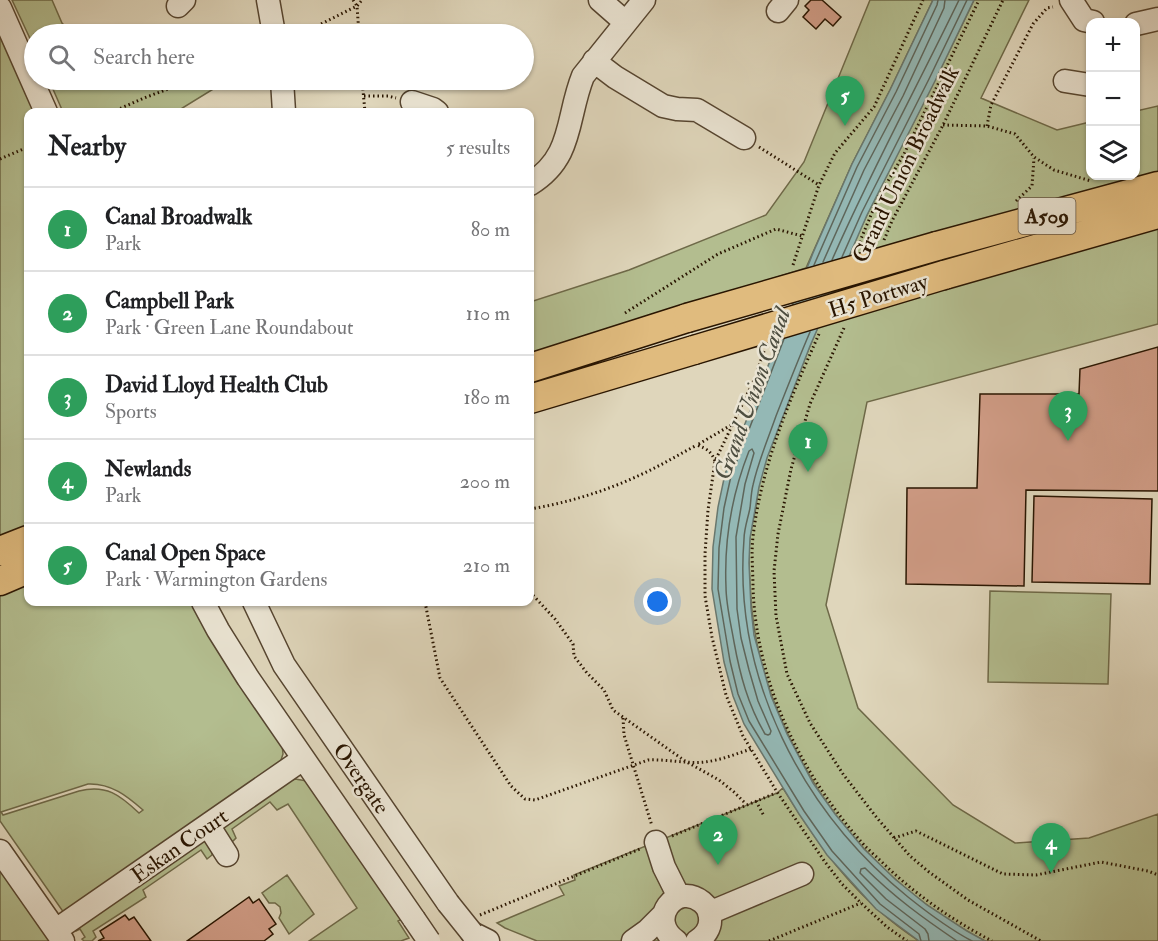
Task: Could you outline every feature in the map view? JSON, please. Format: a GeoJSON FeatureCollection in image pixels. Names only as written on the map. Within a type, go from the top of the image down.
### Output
{"type":"FeatureCollection","features":[{"type":"Feature","properties":{"kind":"main road","name":"H5 Portway"},"geometry":{"type":"LineString","coordinates":[[534,367],[687,318],[937,246],[1158,186]]}},
{"type":"Feature","properties":{"kind":"main road","name":"H5 Portway"},"geometry":{"type":"LineString","coordinates":[[534,398],[944,275],[1158,214]]}},
{"type":"Feature","properties":{"kind":"main road"},"geometry":{"type":"LineString","coordinates":[[0,551],[24,542]]}},
{"type":"Feature","properties":{"kind":"main road"},"geometry":{"type":"LineString","coordinates":[[0,580],[24,571]]}},
{"type":"Feature","properties":{"kind":"street"},"geometry":{"type":"LineString","coordinates":[[268,0],[272,24]]}},
{"type":"Feature","properties":{"kind":"street"},"geometry":{"type":"LineString","coordinates":[[600,0],[625,22]]}},
{"type":"Feature","properties":{"kind":"street"},"geometry":{"type":"LineString","coordinates":[[534,181],[551,168],[563,147],[572,121],[577,90],[583,76],[644,0]]}},
{"type":"Feature","properties":{"kind":"street"},"geometry":{"type":"LineString","coordinates":[[1071,1],[1086,20]]}},
{"type":"Feature","properties":{"kind":"street"},"geometry":{"type":"LineString","coordinates":[[0,8],[24,62]]}},
{"type":"Feature","properties":{"kind":"street"},"geometry":{"type":"LineString","coordinates":[[1140,23],[1158,19]]}},
{"type":"Feature","properties":{"kind":"street"},"geometry":{"type":"LineString","coordinates":[[594,61],[615,77],[663,106],[697,110],[744,138]]}},
{"type":"Feature","properties":{"kind":"street"},"geometry":{"type":"LineString","coordinates":[[1065,81],[1086,84]]}},
{"type":"Feature","properties":{"kind":"street"},"geometry":{"type":"LineString","coordinates":[[36,90],[44,108]]}},
{"type":"Feature","properties":{"kind":"street"},"geometry":{"type":"LineString","coordinates":[[283,90],[284,108]]}},
{"type":"Feature","properties":{"kind":"street"},"geometry":{"type":"LineString","coordinates":[[412,102],[430,108]]}},
{"type":"Feature","properties":{"kind":"street","name":"Overgate"},"geometry":{"type":"LineString","coordinates":[[205,606],[248,678],[429,941]]}},
{"type":"Feature","properties":{"kind":"street","name":"Overgate"},"geometry":{"type":"LineString","coordinates":[[256,606],[284,665],[448,903],[477,931]]}},
{"type":"Feature","properties":{"kind":"street","name":"Eskan Court"},"geometry":{"type":"LineString","coordinates":[[60,936],[208,825],[303,759]]}},
{"type":"Feature","properties":{"kind":"street"},"geometry":{"type":"LineString","coordinates":[[208,825],[227,855]]}},
{"type":"Feature","properties":{"kind":"street"},"geometry":{"type":"LineString","coordinates":[[656,842],[664,867],[679,897]]}},
{"type":"Feature","properties":{"kind":"street"},"geometry":{"type":"LineString","coordinates":[[0,851],[60,936]]}},
{"type":"Feature","properties":{"kind":"street"},"geometry":{"type":"LineString","coordinates":[[706,931],[802,874]]}},
{"type":"Feature","properties":{"kind":"street"},"geometry":{"type":"LineString","coordinates":[[633,941],[647,932],[663,915],[669,904],[679,897],[686,896],[694,897],[706,906],[706,931]]}},
{"type":"Feature","properties":{"kind":"street"},"geometry":{"type":"LineString","coordinates":[[663,915],[665,931],[676,941]]}},
{"type":"Feature","properties":{"kind":"path"},"geometry":{"type":"LineString","coordinates":[[353,0],[357,6],[358,24]]}},
{"type":"Feature","properties":{"kind":"path"},"geometry":{"type":"LineString","coordinates":[[321,24],[357,6],[362,0]]}},
{"type":"Feature","properties":{"kind":"path"},"geometry":{"type":"LineString","coordinates":[[791,269],[819,185],[835,153],[874,107],[923,0]]}},
{"type":"Feature","properties":{"kind":"path"},"geometry":{"type":"LineString","coordinates":[[855,253],[879,196],[904,154],[979,0]]}},
{"type":"Feature","properties":{"kind":"path","name":"Grand Union Broadwalk"},"geometry":{"type":"LineString","coordinates":[[883,242],[1003,0]]}},
{"type":"Feature","properties":{"kind":"path"},"geometry":{"type":"LineString","coordinates":[[987,126],[991,105],[1033,24],[1047,8],[1071,1]]}},
{"type":"Feature","properties":{"kind":"path"},"geometry":{"type":"LineString","coordinates":[[123,108],[165,90]]}},
{"type":"Feature","properties":{"kind":"path"},"geometry":{"type":"LineString","coordinates":[[363,90],[364,108]]}},
{"type":"Feature","properties":{"kind":"path"},"geometry":{"type":"LineString","coordinates":[[363,96],[388,96],[412,102]]}},
{"type":"Feature","properties":{"kind":"path"},"geometry":{"type":"LineString","coordinates":[[943,125],[987,126],[1015,134],[1034,157],[1054,170],[1093,182]]}},
{"type":"Feature","properties":{"kind":"path"},"geometry":{"type":"LineString","coordinates":[[744,138],[819,185]]}},
{"type":"Feature","properties":{"kind":"path"},"geometry":{"type":"LineString","coordinates":[[1,158],[24,149]]}},
{"type":"Feature","properties":{"kind":"path"},"geometry":{"type":"LineString","coordinates":[[1010,207],[1032,186],[1034,157]]}},
{"type":"Feature","properties":{"kind":"path"},"geometry":{"type":"LineString","coordinates":[[624,314],[718,254],[776,229],[802,237]]}},
{"type":"Feature","properties":{"kind":"path"},"geometry":{"type":"LineString","coordinates":[[823,326],[793,395],[761,487],[753,538],[754,607],[765,666],[789,732],[816,781],[851,829],[874,855],[929,903],[992,941]]}},
{"type":"Feature","properties":{"kind":"path"},"geometry":{"type":"LineString","coordinates":[[844,328],[810,404],[791,469],[778,534],[774,571],[776,616],[787,674],[810,723],[843,774],[910,856],[968,900],[1041,941]]}},
{"type":"Feature","properties":{"kind":"path"},"geometry":{"type":"LineString","coordinates":[[766,345],[755,378],[715,461],[705,554],[705,596],[712,637],[726,695],[743,736],[777,792],[842,884],[887,927],[907,941]]}},
{"type":"Feature","properties":{"kind":"path"},"geometry":{"type":"LineString","coordinates":[[534,508],[606,488],[640,475],[733,424]]}},
{"type":"Feature","properties":{"kind":"path"},"geometry":{"type":"LineString","coordinates":[[697,445],[712,452],[715,461]]}},
{"type":"Feature","properties":{"kind":"path"},"geometry":{"type":"LineString","coordinates":[[534,596],[555,619],[573,644],[574,656],[604,690],[613,710],[685,761],[718,780],[747,805]]}},
{"type":"Feature","properties":{"kind":"path"},"geometry":{"type":"LineString","coordinates":[[426,606],[440,678],[511,786],[525,799],[536,800],[648,760],[702,762],[723,759],[751,749]]}},
{"type":"Feature","properties":{"kind":"path"},"geometry":{"type":"LineString","coordinates":[[623,718],[624,735],[656,842]]}},
{"type":"Feature","properties":{"kind":"path"},"geometry":{"type":"LineString","coordinates":[[477,931],[656,842],[777,792]]}},
{"type":"Feature","properties":{"kind":"path"},"geometry":{"type":"LineString","coordinates":[[756,801],[764,816]]}},
{"type":"Feature","properties":{"kind":"path"},"geometry":{"type":"LineString","coordinates":[[894,838],[916,831],[1003,874],[1036,876],[1101,862],[1158,874]]}},
{"type":"Feature","properties":{"kind":"path"},"geometry":{"type":"LineString","coordinates":[[768,941],[861,903]]}},
{"type":"Feature","properties":{"kind":"green space"},"geometry":{"type":"Polygon","coordinates":[[[12,0],[52,0],[63,24],[24,24],[12,0]]]}},
{"type":"Feature","properties":{"kind":"green space"},"geometry":{"type":"Polygon","coordinates":[[[870,0],[933,0],[852,164],[806,268],[687,305],[534,366],[534,301],[629,270],[766,215],[804,162],[870,0]]]}},
{"type":"Feature","properties":{"kind":"green space"},"geometry":{"type":"Polygon","coordinates":[[[974,0],[1029,0],[981,98],[1057,130],[1086,123],[1086,180],[1140,180],[1140,110],[1158,106],[1158,186],[924,250],[911,285],[1158,214],[1158,324],[867,402],[826,605],[858,708],[953,805],[1015,843],[1089,838],[1158,814],[1158,941],[985,941],[930,907],[880,865],[837,816],[818,790],[781,718],[759,653],[751,607],[749,549],[758,488],[767,456],[850,252],[974,0]]]}},
{"type":"Feature","properties":{"kind":"green space"},"geometry":{"type":"Polygon","coordinates":[[[0,26],[24,78],[24,90],[30,90],[38,108],[24,108],[24,542],[0,551],[0,26]]]}},
{"type":"Feature","properties":{"kind":"green space"},"geometry":{"type":"Polygon","coordinates":[[[53,90],[212,90],[182,108],[61,108],[53,90]]]}},
{"type":"Feature","properties":{"kind":"green space"},"geometry":{"type":"Polygon","coordinates":[[[24,585],[24,606],[196,606],[282,744],[283,754],[280,763],[64,913],[0,821],[0,594],[24,585]],[[88,784],[1,812],[3,815],[89,789],[105,790],[119,796],[139,813],[143,810],[118,791],[88,784]]]}},
{"type":"Feature","properties":{"kind":"green space"},"geometry":{"type":"Polygon","coordinates":[[[990,591],[1111,594],[1108,684],[988,682],[990,591]]]}},
{"type":"Feature","properties":{"kind":"green space"},"geometry":{"type":"Polygon","coordinates":[[[295,779],[307,781],[404,918],[398,921],[409,938],[401,941],[309,941],[357,908],[288,804],[277,810],[270,802],[232,829],[236,838],[233,841],[230,842],[224,836],[224,825],[295,779]]]}},
{"type":"Feature","properties":{"kind":"green space"},"geometry":{"type":"Polygon","coordinates":[[[783,788],[811,832],[842,872],[877,909],[919,941],[537,941],[497,923],[564,895],[559,886],[575,880],[574,875],[777,793],[783,788]]]}},
{"type":"Feature","properties":{"kind":"green space"},"geometry":{"type":"Polygon","coordinates":[[[202,840],[208,841],[212,855],[207,859],[201,850],[143,890],[146,897],[93,931],[96,937],[92,941],[82,939],[85,937],[80,929],[76,931],[75,929],[202,840]]]}},
{"type":"Feature","properties":{"kind":"green space"},"geometry":{"type":"Polygon","coordinates":[[[0,868],[51,941],[0,941],[0,868]]]}},
{"type":"Feature","properties":{"kind":"green space"},"geometry":{"type":"Polygon","coordinates":[[[287,875],[314,914],[289,934],[279,918],[280,907],[275,903],[269,903],[262,893],[287,875]]]}},
{"type":"Feature","properties":{"kind":"water"},"geometry":{"type":"Polygon","coordinates":[[[933,0],[974,0],[867,215],[810,346],[767,458],[750,538],[751,608],[754,635],[771,696],[787,734],[813,783],[864,849],[896,880],[927,905],[985,941],[919,941],[876,909],[827,855],[744,724],[733,696],[724,662],[712,589],[713,547],[725,474],[813,253],[852,164],[933,0]]]}},
{"type":"Feature","properties":{"kind":"building"},"geometry":{"type":"Polygon","coordinates":[[[811,0],[822,0],[841,17],[833,26],[825,19],[816,29],[803,17],[809,10],[805,6],[811,0]]]}},
{"type":"Feature","properties":{"kind":"building"},"geometry":{"type":"Polygon","coordinates":[[[1158,347],[1158,491],[1026,490],[1024,586],[906,584],[907,488],[977,488],[980,394],[1079,394],[1080,369],[1158,347]]]}},
{"type":"Feature","properties":{"kind":"building"},"geometry":{"type":"Polygon","coordinates":[[[1034,496],[1152,499],[1150,584],[1032,582],[1034,496]]]}},
{"type":"Feature","properties":{"kind":"building"},"geometry":{"type":"Polygon","coordinates":[[[249,897],[253,903],[259,899],[276,924],[269,929],[273,934],[264,941],[187,941],[249,897]]]}},
{"type":"Feature","properties":{"kind":"building"},"geometry":{"type":"Polygon","coordinates":[[[125,915],[129,920],[134,917],[151,941],[98,941],[104,938],[100,931],[125,915]]]}},
{"type":"Feature","properties":{"kind":"place","name":"Canal Open Space"},"geometry":{"type":"Point","coordinates":[845,126]}},
{"type":"Feature","properties":{"kind":"place","name":"David Lloyd Health Club"},"geometry":{"type":"Point","coordinates":[1068,441]}},
{"type":"Feature","properties":{"kind":"place","name":"Canal Broadwalk"},"geometry":{"type":"Point","coordinates":[808,472]}},
{"type":"Feature","properties":{"kind":"place","name":"Campbell Park"},"geometry":{"type":"Point","coordinates":[718,865]}},
{"type":"Feature","properties":{"kind":"place","name":"Newlands"},"geometry":{"type":"Point","coordinates":[1051,873]}},
{"type":"Feature","properties":{"kind":"water label","name":"Grand Union Canal"},"geometry":{"type":"Point","coordinates":[752,394]}}]}
